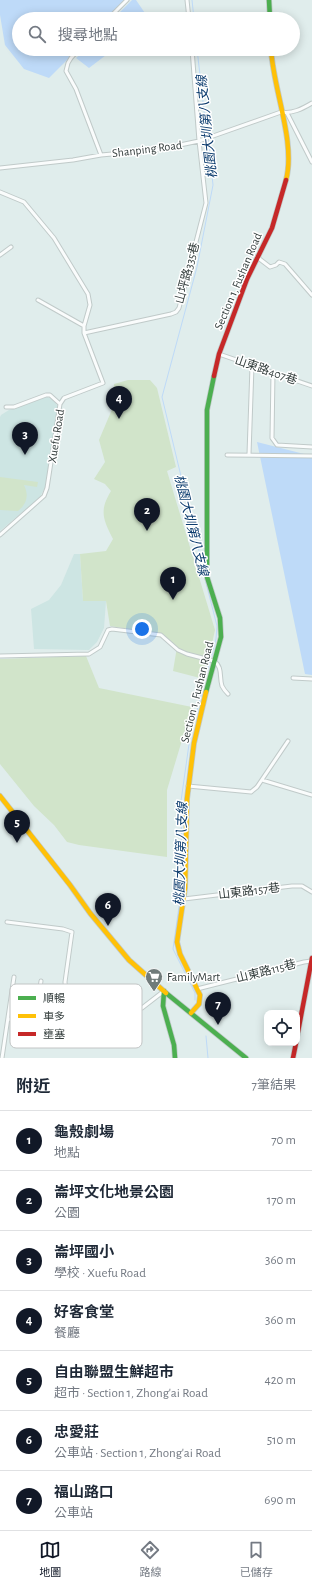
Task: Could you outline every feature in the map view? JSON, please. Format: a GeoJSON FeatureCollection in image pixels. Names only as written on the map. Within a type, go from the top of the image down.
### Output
{"type":"FeatureCollection","features":[{"type":"Feature","properties":{"kind":"street"},"geometry":{"type":"LineString","coordinates":[[115,12],[127,0]]}},
{"type":"Feature","properties":{"kind":"street"},"geometry":{"type":"LineString","coordinates":[[187,0],[188,12]]}},
{"type":"Feature","properties":{"kind":"street"},"geometry":{"type":"LineString","coordinates":[[269,0],[270,12]]}},
{"type":"Feature","properties":{"kind":"street"},"geometry":{"type":"LineString","coordinates":[[73,56],[68,63],[66,71],[76,89],[101,154]]}},
{"type":"Feature","properties":{"kind":"street","name":"山坪路335巷"},"geometry":{"type":"LineString","coordinates":[[84,333],[171,314],[176,312],[179,308],[206,203],[199,141],[193,56]]}},
{"type":"Feature","properties":{"kind":"street","name":"Section 1, Fushan Road"},"geometry":{"type":"LineString","coordinates":[[191,1013],[199,1004],[200,995],[180,954],[177,942],[184,899],[188,786],[194,743],[212,660],[221,637],[220,618],[207,577],[207,410],[219,354],[239,297],[272,228],[289,166],[287,133],[281,112],[271,56]]}},
{"type":"Feature","properties":{"kind":"street","name":"Shanping Road"},"geometry":{"type":"LineString","coordinates":[[0,168],[73,160],[101,154],[156,150],[199,141],[281,112],[287,113],[301,109],[312,103]]}},
{"type":"Feature","properties":{"kind":"street"},"geometry":{"type":"LineString","coordinates":[[287,113],[312,162]]}},
{"type":"Feature","properties":{"kind":"street","name":"Xuefu Road"},"geometry":{"type":"LineString","coordinates":[[0,192],[24,202],[54,238],[88,294],[90,305],[84,326],[84,333],[103,383],[64,398],[60,404],[47,488],[44,496],[0,535]]}},
{"type":"Feature","properties":{"kind":"street"},"geometry":{"type":"LineString","coordinates":[[0,255],[11,246]]}},
{"type":"Feature","properties":{"kind":"street"},"geometry":{"type":"LineString","coordinates":[[257,257],[270,267],[279,262],[285,264],[312,295]]}},
{"type":"Feature","properties":{"kind":"street"},"geometry":{"type":"LineString","coordinates":[[38,300],[84,326]]}},
{"type":"Feature","properties":{"kind":"street","name":"山東路407巷"},"geometry":{"type":"LineString","coordinates":[[219,354],[312,386]]}},
{"type":"Feature","properties":{"kind":"street"},"geometry":{"type":"LineString","coordinates":[[249,454],[252,366]]}},
{"type":"Feature","properties":{"kind":"street"},"geometry":{"type":"LineString","coordinates":[[273,373],[272,438],[277,444],[312,447]]}},
{"type":"Feature","properties":{"kind":"street"},"geometry":{"type":"LineString","coordinates":[[6,407],[14,407],[46,395],[50,395],[60,404]]}},
{"type":"Feature","properties":{"kind":"street"},"geometry":{"type":"LineString","coordinates":[[227,455],[249,454],[312,456]]}},
{"type":"Feature","properties":{"kind":"street"},"geometry":{"type":"LineString","coordinates":[[0,656],[89,654],[100,647],[108,630],[125,629],[161,635],[178,650],[187,654],[212,660],[219,667],[221,685],[228,694]]}},
{"type":"Feature","properties":{"kind":"street"},"geometry":{"type":"LineString","coordinates":[[293,678],[312,679]]}},
{"type":"Feature","properties":{"kind":"street"},"geometry":{"type":"LineString","coordinates":[[188,786],[251,792],[257,787],[288,741]]}},
{"type":"Feature","properties":{"kind":"street"},"geometry":{"type":"LineString","coordinates":[[262,780],[312,795]]}},
{"type":"Feature","properties":{"kind":"street"},"geometry":{"type":"LineString","coordinates":[[0,796],[70,885],[90,913],[146,977],[246,1058]]}},
{"type":"Feature","properties":{"kind":"street","name":"山東路157巷"},"geometry":{"type":"LineString","coordinates":[[184,899],[292,886],[302,886],[312,892]]}},
{"type":"Feature","properties":{"kind":"street"},"geometry":{"type":"LineString","coordinates":[[7,922],[63,929],[72,932],[65,984]]}},
{"type":"Feature","properties":{"kind":"street"},"geometry":{"type":"LineString","coordinates":[[300,1022],[312,960]]}},
{"type":"Feature","properties":{"kind":"street","name":"山東路115巷"},"geometry":{"type":"LineString","coordinates":[[197,989],[312,960]]}},
{"type":"Feature","properties":{"kind":"street"},"geometry":{"type":"LineString","coordinates":[[13,984],[14,977]]}},
{"type":"Feature","properties":{"kind":"street"},"geometry":{"type":"LineString","coordinates":[[142,1008],[164,991]]}},
{"type":"Feature","properties":{"kind":"street"},"geometry":{"type":"LineString","coordinates":[[164,991],[163,1006],[174,1045],[175,1058]]}},
{"type":"Feature","properties":{"kind":"street"},"geometry":{"type":"LineString","coordinates":[[2,1058],[10,1011]]}},
{"type":"Feature","properties":{"kind":"street"},"geometry":{"type":"LineString","coordinates":[[293,1058],[295,1046]]}},
{"type":"Feature","properties":{"kind":"shaded area"},"geometry":{"type":"Polygon","coordinates":[[[47,397],[54,400],[58,407],[45,487],[40,497],[0,531],[0,417],[9,410],[47,397]]]}},
{"type":"Feature","properties":{"kind":"shaded area"},"geometry":{"type":"Polygon","coordinates":[[[74,554],[80,554],[83,601],[106,601],[104,628],[97,642],[89,650],[34,649],[31,609],[49,600],[61,585],[74,554]]]}},
{"type":"Feature","properties":{"kind":"green space"},"geometry":{"type":"Polygon","coordinates":[[[128,380],[150,380],[157,388],[176,467],[167,471],[215,630],[209,657],[200,678],[173,671],[177,647],[163,634],[110,626],[106,601],[83,601],[80,554],[106,551],[113,539],[104,515],[105,504],[111,491],[105,484],[94,479],[105,462],[99,440],[113,407],[114,384],[128,380]]]}},
{"type":"Feature","properties":{"kind":"green space"},"geometry":{"type":"Polygon","coordinates":[[[0,477],[38,482],[37,487],[24,485],[27,496],[25,502],[18,511],[0,510],[0,477]]]}},
{"type":"Feature","properties":{"kind":"green space"},"geometry":{"type":"Polygon","coordinates":[[[86,656],[99,688],[192,707],[167,790],[167,857],[67,842],[54,825],[34,806],[0,764],[0,659],[86,656]]]}},
{"type":"Feature","properties":{"kind":"water"},"geometry":{"type":"Polygon","coordinates":[[[0,0],[125,0],[114,12],[12,12],[12,54],[5,45],[0,15],[0,0]]]}},
{"type":"Feature","properties":{"kind":"water"},"geometry":{"type":"Polygon","coordinates":[[[132,0],[136,0],[144,12],[120,12],[132,0]]]}},
{"type":"Feature","properties":{"kind":"water"},"geometry":{"type":"Polygon","coordinates":[[[14,56],[71,56],[49,78],[24,69],[14,56]]]}},
{"type":"Feature","properties":{"kind":"water"},"geometry":{"type":"Polygon","coordinates":[[[78,56],[105,56],[89,68],[76,58],[78,56]]]}},
{"type":"Feature","properties":{"kind":"water"},"geometry":{"type":"Polygon","coordinates":[[[257,442],[312,456],[312,675],[305,674],[257,442]]]}},
{"type":"Feature","properties":{"kind":"waterway","name":"桃園大圳第八支線"},"geometry":{"type":"LineString","coordinates":[[192,0],[193,12]]}},
{"type":"Feature","properties":{"kind":"waterway","name":"桃園大圳第八支線"},"geometry":{"type":"LineString","coordinates":[[198,56],[207,136]]}},
{"type":"Feature","properties":{"kind":"waterway","name":"桃園大圳第八支線"},"geometry":{"type":"LineString","coordinates":[[205,576],[162,397],[197,267],[213,185],[208,139]]}},
{"type":"Feature","properties":{"kind":"waterway","name":"桃園大圳第八支線"},"geometry":{"type":"LineString","coordinates":[[205,579],[217,626],[216,639],[211,658]]}},
{"type":"Feature","properties":{"kind":"waterway","name":"桃園大圳第八支線"},"geometry":{"type":"LineString","coordinates":[[195,1000],[195,993],[173,949],[182,885],[181,801],[190,737],[210,661]]}},
{"type":"Feature","properties":{"kind":"waterway","name":"桃園大圳第八支線"},"geometry":{"type":"LineString","coordinates":[[206,1036],[208,1058]]}},
{"type":"Feature","properties":{"kind":"traffic: fast"},"geometry":{"type":"LineString","coordinates":[[269,0],[270,12]]}},
{"type":"Feature","properties":{"kind":"traffic: fast"},"geometry":{"type":"LineString","coordinates":[[206,692],[221,637],[220,618],[207,577],[207,410],[214,376]]}},
{"type":"Feature","properties":{"kind":"traffic: fast"},"geometry":{"type":"LineString","coordinates":[[164,991],[163,1006],[174,1045],[175,1058]]}},
{"type":"Feature","properties":{"kind":"traffic: fast"},"geometry":{"type":"LineString","coordinates":[[166,993],[246,1058]]}},
{"type":"Feature","properties":{"kind":"traffic: slow"},"geometry":{"type":"LineString","coordinates":[[272,56],[288,149],[286,180]]}},
{"type":"Feature","properties":{"kind":"traffic: slow"},"geometry":{"type":"LineString","coordinates":[[191,1013],[199,1004],[200,995],[180,954],[177,942],[185,888],[187,799],[194,743],[206,692]]}},
{"type":"Feature","properties":{"kind":"traffic: slow"},"geometry":{"type":"LineString","coordinates":[[0,796],[70,885],[90,913],[129,960],[166,993]]}},
{"type":"Feature","properties":{"kind":"traffic: jam"},"geometry":{"type":"LineString","coordinates":[[214,376],[219,354],[247,279],[272,228],[286,180]]}},
{"type":"Feature","properties":{"kind":"traffic: jam"},"geometry":{"type":"LineString","coordinates":[[300,1021],[312,958]]}},
{"type":"Feature","properties":{"kind":"traffic: jam"},"geometry":{"type":"LineString","coordinates":[[293,1058],[295,1046]]}},
{"type":"Feature","properties":{"kind":"place","name":"好客食堂"},"geometry":{"type":"Point","coordinates":[119,419]}},
{"type":"Feature","properties":{"kind":"place","name":"崙坪國小"},"geometry":{"type":"Point","coordinates":[25,455]}},
{"type":"Feature","properties":{"kind":"place","name":"崙坪文化地景公園"},"geometry":{"type":"Point","coordinates":[147,531]}},
{"type":"Feature","properties":{"kind":"place","name":"龜殼劇場"},"geometry":{"type":"Point","coordinates":[173,600]}},
{"type":"Feature","properties":{"kind":"place","name":"自由聯盟生鮮超市"},"geometry":{"type":"Point","coordinates":[17,843]}},
{"type":"Feature","properties":{"kind":"place","name":"忠愛莊"},"geometry":{"type":"Point","coordinates":[108,926]}},
{"type":"Feature","properties":{"kind":"place","name":"FamilyMart"},"geometry":{"type":"Point","coordinates":[154,992]}},
{"type":"Feature","properties":{"kind":"place","name":"福山路口"},"geometry":{"type":"Point","coordinates":[218,1025]}}]}
